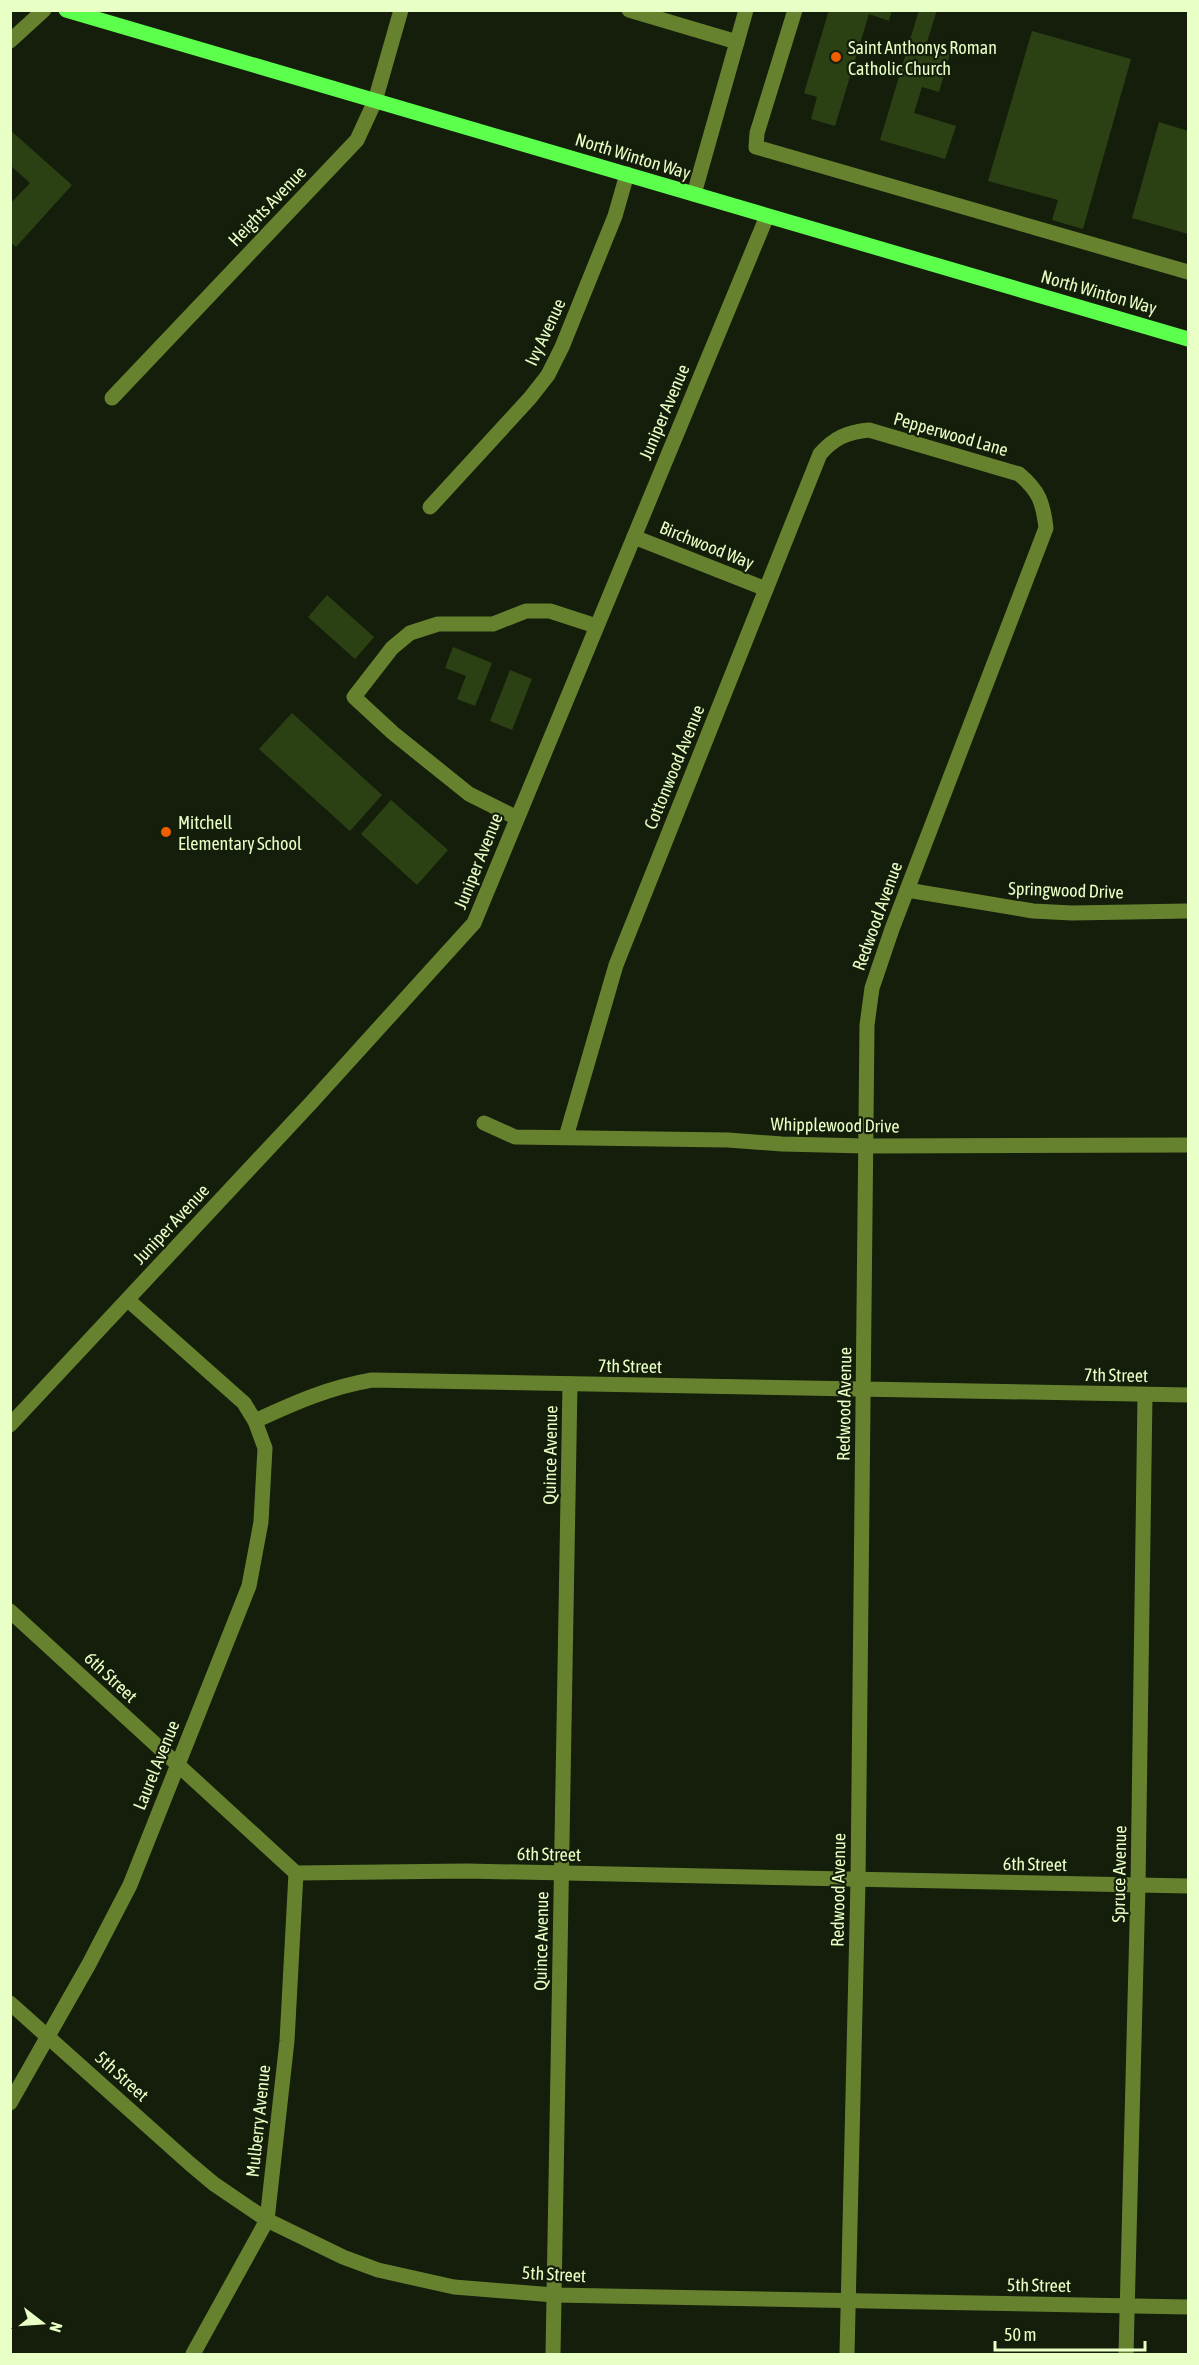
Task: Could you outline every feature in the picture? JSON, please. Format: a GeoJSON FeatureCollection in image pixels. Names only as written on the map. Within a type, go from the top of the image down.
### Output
{"type":"FeatureCollection","features":[{"type":"Feature","properties":{"kind":"main road","name":"North Winton Way"},"geometry":{"type":"LineString","coordinates":[[66,10],[1188,339]]}},
{"type":"Feature","properties":{"kind":"street"},"geometry":{"type":"LineString","coordinates":[[10,41],[44,10]]}},
{"type":"Feature","properties":{"kind":"street","name":"Heights Avenue"},"geometry":{"type":"LineString","coordinates":[[112,398],[357,140],[375,101],[401,10]]}},
{"type":"Feature","properties":{"kind":"street"},"geometry":{"type":"LineString","coordinates":[[629,10],[737,42]]}},
{"type":"Feature","properties":{"kind":"street"},"geometry":{"type":"LineString","coordinates":[[694,194],[746,10]]}},
{"type":"Feature","properties":{"kind":"street"},"geometry":{"type":"LineString","coordinates":[[795,10],[758,133],[756,147],[1188,272]]}},
{"type":"Feature","properties":{"kind":"street","name":"Ivy Avenue"},"geometry":{"type":"LineString","coordinates":[[430,507],[530,398],[548,375],[562,347],[615,216],[627,174]]}},
{"type":"Feature","properties":{"kind":"street","name":"Juniper Avenue"},"geometry":{"type":"LineString","coordinates":[[10,1425],[310,1104],[474,923],[767,216]]}},
{"type":"Feature","properties":{"kind":"street","name":"Pepperwood Lane"},"geometry":{"type":"LineString","coordinates":[[851,432],[869,430],[1019,474],[1035,488]]}},
{"type":"Feature","properties":{"kind":"street","name":"Cottonwood Avenue"},"geometry":{"type":"LineString","coordinates":[[566,1137],[615,965],[820,454],[832,441],[851,432]]}},
{"type":"Feature","properties":{"kind":"street","name":"Redwood Avenue"},"geometry":{"type":"LineString","coordinates":[[846,2355],[858,1881],[867,1025],[872,988],[907,890],[1046,528],[1044,509],[1035,488]]}},
{"type":"Feature","properties":{"kind":"street","name":"Birchwood Way"},"geometry":{"type":"LineString","coordinates":[[634,537],[766,590]]}},
{"type":"Feature","properties":{"kind":"street"},"geometry":{"type":"LineString","coordinates":[[517,818],[469,794],[393,733],[354,697],[392,648],[410,633],[438,624],[493,624],[526,611],[550,611],[596,626]]}},
{"type":"Feature","properties":{"kind":"street","name":"Springwood Drive"},"geometry":{"type":"LineString","coordinates":[[907,890],[1033,911],[1072,913],[1188,910]]}},
{"type":"Feature","properties":{"kind":"street","name":"Whipplewood Drive"},"geometry":{"type":"LineString","coordinates":[[484,1123],[515,1137],[728,1140],[866,1146],[1188,1145]]}},
{"type":"Feature","properties":{"kind":"street"},"geometry":{"type":"LineString","coordinates":[[128,1300],[244,1404],[255,1421]]}},
{"type":"Feature","properties":{"kind":"street","name":"7th Street"},"geometry":{"type":"LineString","coordinates":[[255,1421],[304,1398],[342,1385],[372,1380],[1188,1395]]}},
{"type":"Feature","properties":{"kind":"street","name":"Quince Avenue"},"geometry":{"type":"LineString","coordinates":[[553,2355],[570,1384]]}},
{"type":"Feature","properties":{"kind":"street","name":"Spruce Avenue"},"geometry":{"type":"LineString","coordinates":[[1126,2355],[1138,1885],[1145,1395]]}},
{"type":"Feature","properties":{"kind":"street","name":"Laurel Avenue"},"geometry":{"type":"LineString","coordinates":[[10,2103],[130,1886],[249,1586],[261,1522],[265,1448],[255,1421]]}},
{"type":"Feature","properties":{"kind":"street","name":"6th Street"},"geometry":{"type":"LineString","coordinates":[[10,1611],[296,1873],[562,1873],[858,1881],[1188,1886]]}},
{"type":"Feature","properties":{"kind":"street","name":"Mulberry Avenue"},"geometry":{"type":"LineString","coordinates":[[193,2355],[267,2220],[287,2041],[296,1873]]}},
{"type":"Feature","properties":{"kind":"street","name":"5th Street"},"geometry":{"type":"LineString","coordinates":[[10,2003],[214,2184],[267,2220],[343,2257],[378,2270],[454,2287],[554,2295],[1188,2307]]}},
{"type":"Feature","properties":{"kind":"building","name":"Saint Anthonys Roman Catholic Church"},"geometry":{"type":"Polygon","coordinates":[[[829,10],[892,10],[889,21],[869,14],[835,126],[811,119],[817,97],[804,93],[829,10]]]}},
{"type":"Feature","properties":{"kind":"building"},"geometry":{"type":"Polygon","coordinates":[[[919,10],[937,10],[927,42],[951,50],[939,92],[922,87],[914,113],[956,126],[945,159],[880,140],[919,10]]]}},
{"type":"Feature","properties":{"kind":"building"},"geometry":{"type":"Polygon","coordinates":[[[1032,31],[1131,59],[1083,229],[1052,220],[1058,200],[988,181],[1032,31]]]}},
{"type":"Feature","properties":{"kind":"building"},"geometry":{"type":"Polygon","coordinates":[[[1159,122],[1188,131],[1188,234],[1132,218],[1159,122]]]}},
{"type":"Feature","properties":{"kind":"building"},"geometry":{"type":"Polygon","coordinates":[[[10,130],[72,185],[16,247],[10,242],[10,204],[30,183],[10,165],[10,130]]]}},
{"type":"Feature","properties":{"kind":"building"},"geometry":{"type":"Polygon","coordinates":[[[327,595],[374,637],[355,659],[308,617],[327,595]]]}},
{"type":"Feature","properties":{"kind":"building"},"geometry":{"type":"Polygon","coordinates":[[[453,647],[492,663],[475,706],[457,699],[466,676],[445,668],[453,647]]]}},
{"type":"Feature","properties":{"kind":"building"},"geometry":{"type":"Polygon","coordinates":[[[510,670],[532,679],[512,730],[490,721],[510,670]]]}},
{"type":"Feature","properties":{"kind":"building"},"geometry":{"type":"Polygon","coordinates":[[[292,713],[382,795],[350,831],[259,749],[292,713]]]}},
{"type":"Feature","properties":{"kind":"building"},"geometry":{"type":"Polygon","coordinates":[[[391,800],[448,850],[417,885],[361,834],[391,800]]]}},
{"type":"Feature","properties":{"kind":"place","name":"Saint Anthonys Roman Catholic Church"},"geometry":{"type":"Point","coordinates":[836,57]}},
{"type":"Feature","properties":{"kind":"place","name":"Mitchell Elementary School"},"geometry":{"type":"Point","coordinates":[166,832]}}]}
